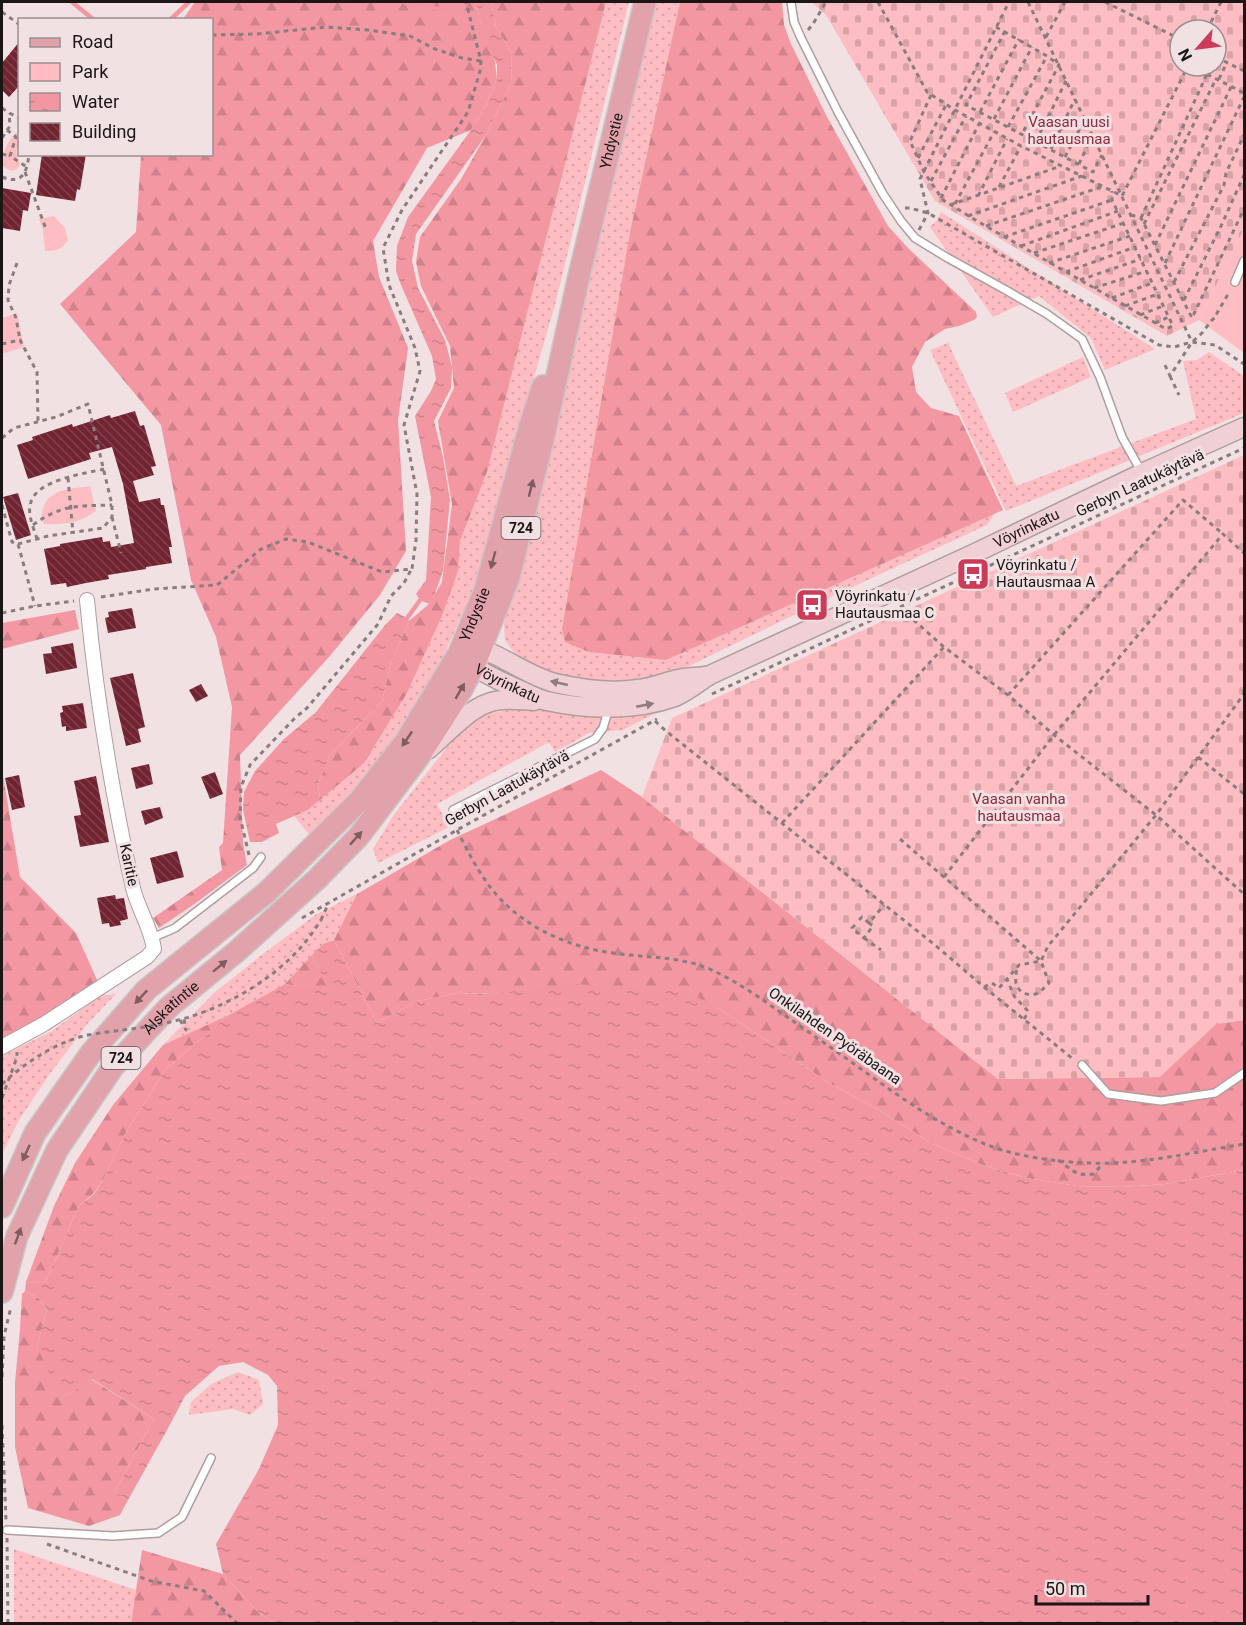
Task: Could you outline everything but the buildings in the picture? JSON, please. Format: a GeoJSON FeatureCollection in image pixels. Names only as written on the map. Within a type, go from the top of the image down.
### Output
{"type":"FeatureCollection","features":[{"type":"Feature","properties":{"kind":"main road","name":"Yhdystie"},"geometry":{"type":"LineString","coordinates":[[316,880],[359,836],[418,758],[462,689],[485,590],[530,426],[578,280],[645,2]]}},
{"type":"Feature","properties":{"kind":"main road","name":"Vöyrinkatu"},"geometry":{"type":"LineString","coordinates":[[471,656],[488,675],[545,701],[580,706],[678,679],[710,675],[1245,427]]}},
{"type":"Feature","properties":{"kind":"main road","name":"Yhdystie"},"geometry":{"type":"LineString","coordinates":[[267,892],[360,800],[471,656]]}},
{"type":"Feature","properties":{"kind":"main road","name":"Vöyrinkatu"},"geometry":{"type":"LineString","coordinates":[[471,656],[554,682],[584,688],[609,699]]}},
{"type":"Feature","properties":{"kind":"main road"},"geometry":{"type":"LineString","coordinates":[[418,758],[470,713],[486,703],[502,699],[545,701]]}},
{"type":"Feature","properties":{"kind":"main road","name":"Alskatintie"},"geometry":{"type":"LineString","coordinates":[[7,1298],[17,1236],[57,1150],[113,1067],[170,1007],[236,952],[316,880]]}},
{"type":"Feature","properties":{"kind":"main road","name":"Alskatintie"},"geometry":{"type":"LineString","coordinates":[[2,1207],[35,1133],[91,1053],[146,990],[267,892]]}},
{"type":"Feature","properties":{"kind":"street","name":"Karitie"},"geometry":{"type":"LineString","coordinates":[[87,600],[92,661],[105,744],[134,891],[152,938]]}},
{"type":"Feature","properties":{"kind":"street"},"geometry":{"type":"LineString","coordinates":[[2,1047],[44,1024],[147,957],[154,949],[152,938]]}},
{"type":"Feature","properties":{"kind":"lane"},"geometry":{"type":"LineString","coordinates":[[791,2],[794,22],[838,112],[901,221],[915,238],[1047,314],[1082,339],[1100,377],[1122,437],[1142,473]]}},
{"type":"Feature","properties":{"kind":"lane"},"geometry":{"type":"LineString","coordinates":[[1234,282],[1245,261]]}},
{"type":"Feature","properties":{"kind":"lane"},"geometry":{"type":"LineString","coordinates":[[453,810],[595,739],[603,728],[609,699]]}},
{"type":"Feature","properties":{"kind":"lane"},"geometry":{"type":"LineString","coordinates":[[152,938],[175,928],[253,868],[261,857]]}},
{"type":"Feature","properties":{"kind":"lane"},"geometry":{"type":"LineString","coordinates":[[1082,1065],[1108,1094],[1161,1101],[1215,1093],[1245,1073]]}},
{"type":"Feature","properties":{"kind":"lane"},"geometry":{"type":"LineString","coordinates":[[7,1530],[113,1536],[158,1533],[182,1517],[212,1458]]}},
{"type":"Feature","properties":{"kind":"path"},"geometry":{"type":"LineString","coordinates":[[253,868],[240,817],[241,788],[250,765],[307,708],[378,624],[391,596],[404,583],[412,569],[416,540],[417,494],[404,425],[420,371],[416,348],[389,285],[383,248],[402,210],[468,112],[481,61],[466,2]]}},
{"type":"Feature","properties":{"kind":"path"},"geometry":{"type":"LineString","coordinates":[[801,38],[813,24],[826,2]]}},
{"type":"Feature","properties":{"kind":"path"},"geometry":{"type":"LineString","coordinates":[[878,2],[927,92],[1020,146],[1122,196]]}},
{"type":"Feature","properties":{"kind":"path"},"geometry":{"type":"LineString","coordinates":[[915,238],[928,213],[920,180],[1010,2]]}},
{"type":"Feature","properties":{"kind":"path"},"geometry":{"type":"LineString","coordinates":[[1028,2],[1192,342]]}},
{"type":"Feature","properties":{"kind":"path"},"geometry":{"type":"LineString","coordinates":[[1045,37],[1065,2]]}},
{"type":"Feature","properties":{"kind":"path"},"geometry":{"type":"LineString","coordinates":[[1106,2],[1168,33]]}},
{"type":"Feature","properties":{"kind":"path"},"geometry":{"type":"LineString","coordinates":[[1213,18],[1221,2]]}},
{"type":"Feature","properties":{"kind":"path"},"geometry":{"type":"LineString","coordinates":[[2,12],[18,24]]}},
{"type":"Feature","properties":{"kind":"path"},"geometry":{"type":"LineString","coordinates":[[213,35],[257,34],[326,27],[368,30],[410,36],[435,49],[462,58],[481,61]]}},
{"type":"Feature","properties":{"kind":"path"},"geometry":{"type":"LineString","coordinates":[[996,27],[1059,65]]}},
{"type":"Feature","properties":{"kind":"path"},"geometry":{"type":"LineString","coordinates":[[1005,31],[966,105],[1093,172],[1102,155]]}},
{"type":"Feature","properties":{"kind":"path"},"geometry":{"type":"LineString","coordinates":[[980,112],[1018,39]]}},
{"type":"Feature","properties":{"kind":"path"},"geometry":{"type":"LineString","coordinates":[[994,119],[1032,47]]}},
{"type":"Feature","properties":{"kind":"path"},"geometry":{"type":"LineString","coordinates":[[1008,127],[1047,56]]}},
{"type":"Feature","properties":{"kind":"path"},"geometry":{"type":"LineString","coordinates":[[1228,62],[1245,71]]}},
{"type":"Feature","properties":{"kind":"path"},"geometry":{"type":"LineString","coordinates":[[1022,134],[1059,65]]}},
{"type":"Feature","properties":{"kind":"path"},"geometry":{"type":"LineString","coordinates":[[1122,196],[1184,78]]}},
{"type":"Feature","properties":{"kind":"path"},"geometry":{"type":"LineString","coordinates":[[1141,218],[1205,78]]}},
{"type":"Feature","properties":{"kind":"path"},"geometry":{"type":"LineString","coordinates":[[1144,224],[1217,79],[1245,95],[1165,264]]}},
{"type":"Feature","properties":{"kind":"path"},"geometry":{"type":"LineString","coordinates":[[1036,141],[1066,81]]}},
{"type":"Feature","properties":{"kind":"path"},"geometry":{"type":"LineString","coordinates":[[1155,245],[1231,87]]}},
{"type":"Feature","properties":{"kind":"path"},"geometry":{"type":"LineString","coordinates":[[931,95],[910,141],[924,172],[941,198],[1033,254],[1166,329],[1173,326],[1112,200],[1112,191]]}},
{"type":"Feature","properties":{"kind":"path"},"geometry":{"type":"LineString","coordinates":[[1051,149],[1075,99]]}},
{"type":"Feature","properties":{"kind":"path"},"geometry":{"type":"LineString","coordinates":[[918,158],[946,105]]}},
{"type":"Feature","properties":{"kind":"path"},"geometry":{"type":"LineString","coordinates":[[2,108],[18,116]]}},
{"type":"Feature","properties":{"kind":"path"},"geometry":{"type":"LineString","coordinates":[[2,138],[10,126],[9,113]]}},
{"type":"Feature","properties":{"kind":"path"},"geometry":{"type":"LineString","coordinates":[[930,182],[966,116]]}},
{"type":"Feature","properties":{"kind":"path"},"geometry":{"type":"LineString","coordinates":[[1065,157],[1085,119]]}},
{"type":"Feature","properties":{"kind":"path"},"geometry":{"type":"LineString","coordinates":[[941,198],[979,124]]}},
{"type":"Feature","properties":{"kind":"path"},"geometry":{"type":"LineString","coordinates":[[7,130],[16,137],[10,156]]}},
{"type":"Feature","properties":{"kind":"path"},"geometry":{"type":"LineString","coordinates":[[953,204],[994,132]]}},
{"type":"Feature","properties":{"kind":"path"},"geometry":{"type":"LineString","coordinates":[[1079,164],[1092,135]]}},
{"type":"Feature","properties":{"kind":"path"},"geometry":{"type":"LineString","coordinates":[[1174,282],[1224,185],[1226,173],[1245,135]]}},
{"type":"Feature","properties":{"kind":"path"},"geometry":{"type":"LineString","coordinates":[[977,197],[1008,139]]}},
{"type":"Feature","properties":{"kind":"path"},"geometry":{"type":"LineString","coordinates":[[999,188],[1020,146]]}},
{"type":"Feature","properties":{"kind":"path"},"geometry":{"type":"LineString","coordinates":[[2,154],[10,156],[27,167]]}},
{"type":"Feature","properties":{"kind":"path"},"geometry":{"type":"LineString","coordinates":[[2,177],[11,180],[20,179],[26,172],[29,156]]}},
{"type":"Feature","properties":{"kind":"path"},"geometry":{"type":"LineString","coordinates":[[953,204],[1061,166]]}},
{"type":"Feature","properties":{"kind":"path"},"geometry":{"type":"LineString","coordinates":[[26,172],[46,229]]}},
{"type":"Feature","properties":{"kind":"path"},"geometry":{"type":"LineString","coordinates":[[1184,301],[1245,175]]}},
{"type":"Feature","properties":{"kind":"path"},"geometry":{"type":"LineString","coordinates":[[968,216],[1082,176]]}},
{"type":"Feature","properties":{"kind":"path"},"geometry":{"type":"LineString","coordinates":[[986,226],[1103,187]]}},
{"type":"Feature","properties":{"kind":"path"},"geometry":{"type":"LineString","coordinates":[[1004,237],[1112,200]]}},
{"type":"Feature","properties":{"kind":"path"},"geometry":{"type":"LineString","coordinates":[[892,208],[910,208],[928,213],[1159,345],[1174,346],[1192,342],[1215,345],[1245,364]]}},
{"type":"Feature","properties":{"kind":"path"},"geometry":{"type":"LineString","coordinates":[[1131,215],[1141,218],[1192,318],[1245,209]]}},
{"type":"Feature","properties":{"kind":"path"},"geometry":{"type":"LineString","coordinates":[[1020,246],[1118,211]]}},
{"type":"Feature","properties":{"kind":"path"},"geometry":{"type":"LineString","coordinates":[[1033,254],[1124,223]]}},
{"type":"Feature","properties":{"kind":"path"},"geometry":{"type":"LineString","coordinates":[[1049,263],[1130,236]]}},
{"type":"Feature","properties":{"kind":"path"},"geometry":{"type":"LineString","coordinates":[[1066,272],[1135,247]]}},
{"type":"Feature","properties":{"kind":"path"},"geometry":{"type":"LineString","coordinates":[[1079,280],[1141,259]]}},
{"type":"Feature","properties":{"kind":"path"},"geometry":{"type":"LineString","coordinates":[[17,263],[9,285],[8,300],[16,318],[20,340],[37,372],[38,422]]}},
{"type":"Feature","properties":{"kind":"path"},"geometry":{"type":"LineString","coordinates":[[1094,288],[1147,272]]}},
{"type":"Feature","properties":{"kind":"path"},"geometry":{"type":"LineString","coordinates":[[1170,376],[1192,342],[1216,317],[1234,282]]}},
{"type":"Feature","properties":{"kind":"path"},"geometry":{"type":"LineString","coordinates":[[1111,298],[1152,283]]}},
{"type":"Feature","properties":{"kind":"path"},"geometry":{"type":"LineString","coordinates":[[1124,306],[1158,294]]}},
{"type":"Feature","properties":{"kind":"path"},"geometry":{"type":"LineString","coordinates":[[1140,315],[1163,306]]}},
{"type":"Feature","properties":{"kind":"path"},"geometry":{"type":"LineString","coordinates":[[1155,323],[1169,317]]}},
{"type":"Feature","properties":{"kind":"path"},"geometry":{"type":"LineString","coordinates":[[2,344],[20,340]]}},
{"type":"Feature","properties":{"kind":"path"},"geometry":{"type":"LineString","coordinates":[[1165,365],[1179,395]]}},
{"type":"Feature","properties":{"kind":"path"},"geometry":{"type":"LineString","coordinates":[[2,438],[14,428],[56,417],[88,404],[121,553]]}},
{"type":"Feature","properties":{"kind":"path","name":"Gerbyn Laatukäytävä"},"geometry":{"type":"LineString","coordinates":[[706,697],[1245,448]]}},
{"type":"Feature","properties":{"kind":"path"},"geometry":{"type":"LineString","coordinates":[[37,539],[30,505],[36,494],[47,484],[104,470]]}},
{"type":"Feature","properties":{"kind":"path"},"geometry":{"type":"LineString","coordinates":[[68,478],[73,533]]}},
{"type":"Feature","properties":{"kind":"path"},"geometry":{"type":"LineString","coordinates":[[1008,695],[1183,500],[1245,552]]}},
{"type":"Feature","properties":{"kind":"path"},"geometry":{"type":"LineString","coordinates":[[2,505],[12,542],[18,544],[103,528],[112,517]]}},
{"type":"Feature","properties":{"kind":"path"},"geometry":{"type":"LineString","coordinates":[[33,525],[48,514],[70,506],[112,505]]}},
{"type":"Feature","properties":{"kind":"path"},"geometry":{"type":"LineString","coordinates":[[2,526],[7,524]]}},
{"type":"Feature","properties":{"kind":"path"},"geometry":{"type":"LineString","coordinates":[[944,877],[1054,735],[1223,534]]}},
{"type":"Feature","properties":{"kind":"path"},"geometry":{"type":"LineString","coordinates":[[2,613],[144,590],[217,585],[261,549],[286,539],[308,542],[382,572],[412,569]]}},
{"type":"Feature","properties":{"kind":"path"},"geometry":{"type":"LineString","coordinates":[[18,544],[35,606]]}},
{"type":"Feature","properties":{"kind":"path"},"geometry":{"type":"LineString","coordinates":[[900,608],[944,647],[1008,695],[1054,735],[1156,815],[1245,894]]}},
{"type":"Feature","properties":{"kind":"path"},"geometry":{"type":"LineString","coordinates":[[782,823],[944,647]]}},
{"type":"Feature","properties":{"kind":"path"},"geometry":{"type":"LineString","coordinates":[[1041,961],[1048,946],[1156,815],[1244,694],[1245,688]]}},
{"type":"Feature","properties":{"kind":"path","name":"Gerbyn Laatukäytävä"},"geometry":{"type":"LineString","coordinates":[[301,918],[665,716]]}},
{"type":"Feature","properties":{"kind":"path"},"geometry":{"type":"LineString","coordinates":[[655,721],[1082,1065]]}},
{"type":"Feature","properties":{"kind":"path"},"geometry":{"type":"LineString","coordinates":[[1198,757],[1245,794]]}},
{"type":"Feature","properties":{"kind":"path","name":"Onkilahden Pyöräbaana"},"geometry":{"type":"LineString","coordinates":[[457,830],[473,861],[504,903],[545,932],[583,947],[699,964],[770,1005],[898,1096],[940,1122],[987,1145],[1040,1159],[1103,1163],[1163,1159],[1245,1144]]}},
{"type":"Feature","properties":{"kind":"path"},"geometry":{"type":"LineString","coordinates":[[900,839],[1041,961],[1049,983],[1041,991],[1024,994],[1016,982],[1018,972],[1016,967]]}},
{"type":"Feature","properties":{"kind":"path"},"geometry":{"type":"LineString","coordinates":[[2,1084],[39,1056],[68,1042],[86,1036],[184,1019],[231,999],[258,983],[303,946],[321,920],[329,902]]}},
{"type":"Feature","properties":{"kind":"path"},"geometry":{"type":"LineString","coordinates":[[869,923],[885,905]]}},
{"type":"Feature","properties":{"kind":"path"},"geometry":{"type":"LineString","coordinates":[[859,920],[862,917],[873,926],[864,938]]}},
{"type":"Feature","properties":{"kind":"path"},"geometry":{"type":"LineString","coordinates":[[855,925],[852,928],[881,950]]}},
{"type":"Feature","properties":{"kind":"path"},"geometry":{"type":"LineString","coordinates":[[984,987],[992,983],[999,988],[1016,967],[1024,963],[1041,961]]}},
{"type":"Feature","properties":{"kind":"path"},"geometry":{"type":"LineString","coordinates":[[1007,979],[1014,996],[1027,1010],[1028,1013],[1024,1019]]}},
{"type":"Feature","properties":{"kind":"path"},"geometry":{"type":"LineString","coordinates":[[171,1026],[187,1012]]}},
{"type":"Feature","properties":{"kind":"path"},"geometry":{"type":"LineString","coordinates":[[179,1019],[186,1030],[184,1019]]}},
{"type":"Feature","properties":{"kind":"path"},"geometry":{"type":"LineString","coordinates":[[2,1098],[17,1057],[17,1038]]}},
{"type":"Feature","properties":{"kind":"path"},"geometry":{"type":"LineString","coordinates":[[1057,1160],[1079,1175],[1087,1176],[1094,1174],[1103,1163]]}},
{"type":"Feature","properties":{"kind":"path"},"geometry":{"type":"LineString","coordinates":[[2,1377],[7,1298]]}},
{"type":"Feature","properties":{"kind":"path"},"geometry":{"type":"LineString","coordinates":[[2,1425],[7,1530],[8,1623]]}},
{"type":"Feature","properties":{"kind":"path"},"geometry":{"type":"LineString","coordinates":[[44,1543],[151,1581],[204,1592],[238,1623]]}},
{"type":"Feature","properties":{"kind":"green space"},"geometry":{"type":"Polygon","coordinates":[[[195,2],[476,2],[480,21],[494,54],[497,79],[485,108],[471,130],[427,148],[373,241],[379,277],[408,348],[398,420],[406,551],[380,595],[329,657],[240,755],[243,843],[247,865],[159,928],[153,918],[222,870],[219,847],[223,843],[232,707],[216,637],[191,580],[161,425],[60,304],[136,232],[141,156],[213,156],[213,18],[184,18],[195,2]]]}},
{"type":"Feature","properties":{"kind":"green space"},"geometry":{"type":"Polygon","coordinates":[[[491,2],[606,2],[487,472],[460,541],[458,571],[442,616],[407,693],[364,763],[308,810],[320,798],[318,784],[330,755],[382,701],[391,662],[409,621],[429,604],[442,582],[452,504],[438,421],[454,388],[450,346],[421,286],[416,262],[420,237],[461,179],[486,135],[511,83],[512,54],[496,27],[491,2]]]}},
{"type":"Feature","properties":{"kind":"green space"},"geometry":{"type":"Polygon","coordinates":[[[606,2],[629,2],[556,301],[472,592],[443,657],[394,741],[344,807],[312,838],[294,816],[308,810],[407,693],[442,616],[458,571],[460,541],[487,472],[606,2]]]}},
{"type":"Feature","properties":{"kind":"green space"},"geometry":{"type":"Polygon","coordinates":[[[654,2],[680,2],[630,232],[562,629],[565,642],[666,660],[995,513],[987,525],[835,595],[675,673],[646,681],[608,683],[560,677],[531,665],[514,653],[505,640],[504,624],[547,465],[654,2]]]}},
{"type":"Feature","properties":{"kind":"green space"},"geometry":{"type":"Polygon","coordinates":[[[680,2],[782,2],[784,25],[791,44],[827,117],[888,226],[976,312],[977,317],[974,320],[945,329],[925,342],[912,367],[916,392],[931,408],[959,416],[1003,510],[666,660],[589,652],[565,642],[562,629],[630,232],[680,2]]]}},
{"type":"Feature","properties":{"kind":"green space","name":"Vaasan uusi hautausmaa"},"geometry":{"type":"Polygon","coordinates":[[[811,2],[1244,2],[1244,229],[1199,320],[1167,336],[935,201],[826,15],[811,2]]]}},
{"type":"Feature","properties":{"kind":"green space"},"geometry":{"type":"Polygon","coordinates":[[[17,132],[17,157],[20,164],[17,169],[11,171],[2,166],[2,157],[17,132]]]}},
{"type":"Feature","properties":{"kind":"green space"},"geometry":{"type":"Polygon","coordinates":[[[941,212],[1155,349],[1105,370],[1091,338],[1039,296],[993,317],[930,227],[941,212]]]}},
{"type":"Feature","properties":{"kind":"green space"},"geometry":{"type":"Polygon","coordinates":[[[54,216],[65,228],[68,240],[58,249],[45,251],[43,229],[39,219],[54,216]]]}},
{"type":"Feature","properties":{"kind":"green space"},"geometry":{"type":"Polygon","coordinates":[[[1244,229],[1244,353],[1199,320],[1244,229]]]}},
{"type":"Feature","properties":{"kind":"green space"},"geometry":{"type":"Polygon","coordinates":[[[17,313],[24,347],[4,353],[2,318],[17,313]]]}},
{"type":"Feature","properties":{"kind":"green space"},"geometry":{"type":"Polygon","coordinates":[[[948,343],[1016,486],[1196,419],[1183,361],[1197,360],[1209,352],[1244,376],[1244,413],[1006,511],[930,350],[948,343]]]}},
{"type":"Feature","properties":{"kind":"green space"},"geometry":{"type":"Polygon","coordinates":[[[1083,357],[1091,377],[1013,412],[1005,393],[1083,357]]]}},
{"type":"Feature","properties":{"kind":"green space","name":"Vaasan vanha hautausmaa"},"geometry":{"type":"Polygon","coordinates":[[[1244,455],[1244,1020],[1216,1024],[1160,1077],[998,1079],[642,797],[672,718],[1244,455]]]}},
{"type":"Feature","properties":{"kind":"green space"},"geometry":{"type":"Polygon","coordinates":[[[90,486],[96,511],[72,522],[44,524],[42,511],[47,500],[63,490],[90,486]]]}},
{"type":"Feature","properties":{"kind":"green space"},"geometry":{"type":"Polygon","coordinates":[[[75,610],[79,629],[2,649],[2,623],[75,610]]]}},
{"type":"Feature","properties":{"kind":"green space"},"geometry":{"type":"Polygon","coordinates":[[[665,708],[623,730],[589,733],[555,752],[549,742],[437,804],[449,827],[378,863],[373,849],[393,816],[459,732],[476,720],[491,713],[508,710],[542,709],[582,713],[665,708]]]}},
{"type":"Feature","properties":{"kind":"green space"},"geometry":{"type":"Polygon","coordinates":[[[2,770],[20,877],[76,933],[98,982],[42,1018],[2,1038],[2,770]]]}},
{"type":"Feature","properties":{"kind":"green space"},"geometry":{"type":"Polygon","coordinates":[[[601,770],[642,797],[998,1079],[1159,1077],[1216,1024],[1244,1020],[1244,1170],[1165,1184],[1121,1187],[1077,1186],[1026,1178],[982,1165],[933,1144],[829,1083],[715,1006],[458,993],[418,1001],[377,1023],[334,940],[357,894],[450,840],[601,770]]]}},
{"type":"Feature","properties":{"kind":"green space"},"geometry":{"type":"Polygon","coordinates":[[[357,894],[334,940],[323,944],[285,984],[229,1015],[163,1045],[215,992],[259,957],[315,915],[357,894]]]}},
{"type":"Feature","properties":{"kind":"green space"},"geometry":{"type":"Polygon","coordinates":[[[312,955],[331,991],[285,984],[312,955]]]}},
{"type":"Feature","properties":{"kind":"green space"},"geometry":{"type":"Polygon","coordinates":[[[116,994],[88,1023],[49,1075],[19,1120],[2,1154],[2,1056],[52,1031],[98,996],[116,994]]]}},
{"type":"Feature","properties":{"kind":"green space"},"geometry":{"type":"Polygon","coordinates":[[[229,1015],[166,1069],[125,1134],[104,1178],[94,1193],[79,1206],[46,1281],[26,1282],[54,1206],[75,1163],[113,1105],[163,1045],[229,1015]]]}},
{"type":"Feature","properties":{"kind":"green space"},"geometry":{"type":"Polygon","coordinates":[[[25,1291],[40,1299],[47,1310],[37,1346],[66,1396],[91,1379],[154,1419],[115,1491],[128,1500],[120,1515],[89,1526],[28,1508],[15,1447],[15,1382],[22,1294],[25,1291]]]}},
{"type":"Feature","properties":{"kind":"green space"},"geometry":{"type":"Polygon","coordinates":[[[238,1372],[259,1380],[263,1404],[250,1415],[233,1409],[189,1415],[191,1402],[211,1384],[238,1372]]]}},
{"type":"Feature","properties":{"kind":"green space"},"geometry":{"type":"Polygon","coordinates":[[[14,1549],[136,1590],[131,1623],[14,1623],[14,1549]]]}},
{"type":"Feature","properties":{"kind":"green space"},"geometry":{"type":"Polygon","coordinates":[[[142,1550],[223,1574],[257,1611],[274,1623],[131,1624],[142,1550]]]}},
{"type":"Feature","properties":{"kind":"water"},"geometry":{"type":"Polygon","coordinates":[[[476,2],[491,2],[496,27],[512,54],[511,83],[486,135],[416,234],[412,261],[418,288],[445,340],[452,367],[451,388],[434,421],[450,500],[443,571],[429,604],[420,600],[416,594],[426,580],[431,497],[415,416],[436,379],[432,356],[396,271],[397,246],[408,217],[471,130],[485,108],[497,79],[497,65],[480,21],[476,2]]]}},
{"type":"Feature","properties":{"kind":"water"},"geometry":{"type":"Polygon","coordinates":[[[397,613],[409,621],[391,662],[382,701],[330,755],[318,784],[320,798],[308,810],[276,824],[279,833],[262,842],[250,842],[243,810],[244,792],[255,771],[284,739],[316,712],[397,613]]]}},
{"type":"Feature","properties":{"kind":"water"},"geometry":{"type":"Polygon","coordinates":[[[334,940],[377,1023],[418,1001],[458,993],[492,994],[575,984],[687,992],[715,1006],[829,1083],[933,1144],[982,1165],[1026,1178],[1077,1186],[1121,1187],[1165,1184],[1244,1170],[1244,1623],[274,1623],[257,1611],[223,1574],[216,1544],[258,1471],[278,1425],[277,1386],[268,1375],[243,1362],[219,1366],[185,1396],[128,1500],[115,1491],[154,1419],[92,1379],[66,1396],[48,1371],[37,1346],[47,1310],[40,1299],[25,1291],[26,1282],[46,1281],[79,1206],[94,1194],[125,1134],[166,1069],[229,1015],[285,984],[330,990],[312,955],[323,944],[334,940]]]}},
{"type":"Feature","properties":{"kind":"waterway"},"geometry":{"type":"LineString","coordinates":[[72,2],[92,18]]}},
{"type":"Feature","properties":{"kind":"waterway"},"geometry":{"type":"LineString","coordinates":[[172,18],[189,2]]}},
{"type":"Feature","properties":{"kind":"waterway"},"geometry":{"type":"LineString","coordinates":[[404,2],[484,18]]}},
{"type":"Feature","properties":{"kind":"waterway"},"geometry":{"type":"LineString","coordinates":[[405,621],[423,596]]}},
{"type":"Feature","properties":{"kind":"place","name":"Vöyrinkatu / Hautausmaa A"},"geometry":{"type":"Point","coordinates":[973,574]}},
{"type":"Feature","properties":{"kind":"place","name":"Vöyrinkatu / Hautausmaa C"},"geometry":{"type":"Point","coordinates":[812,605]}}]}
